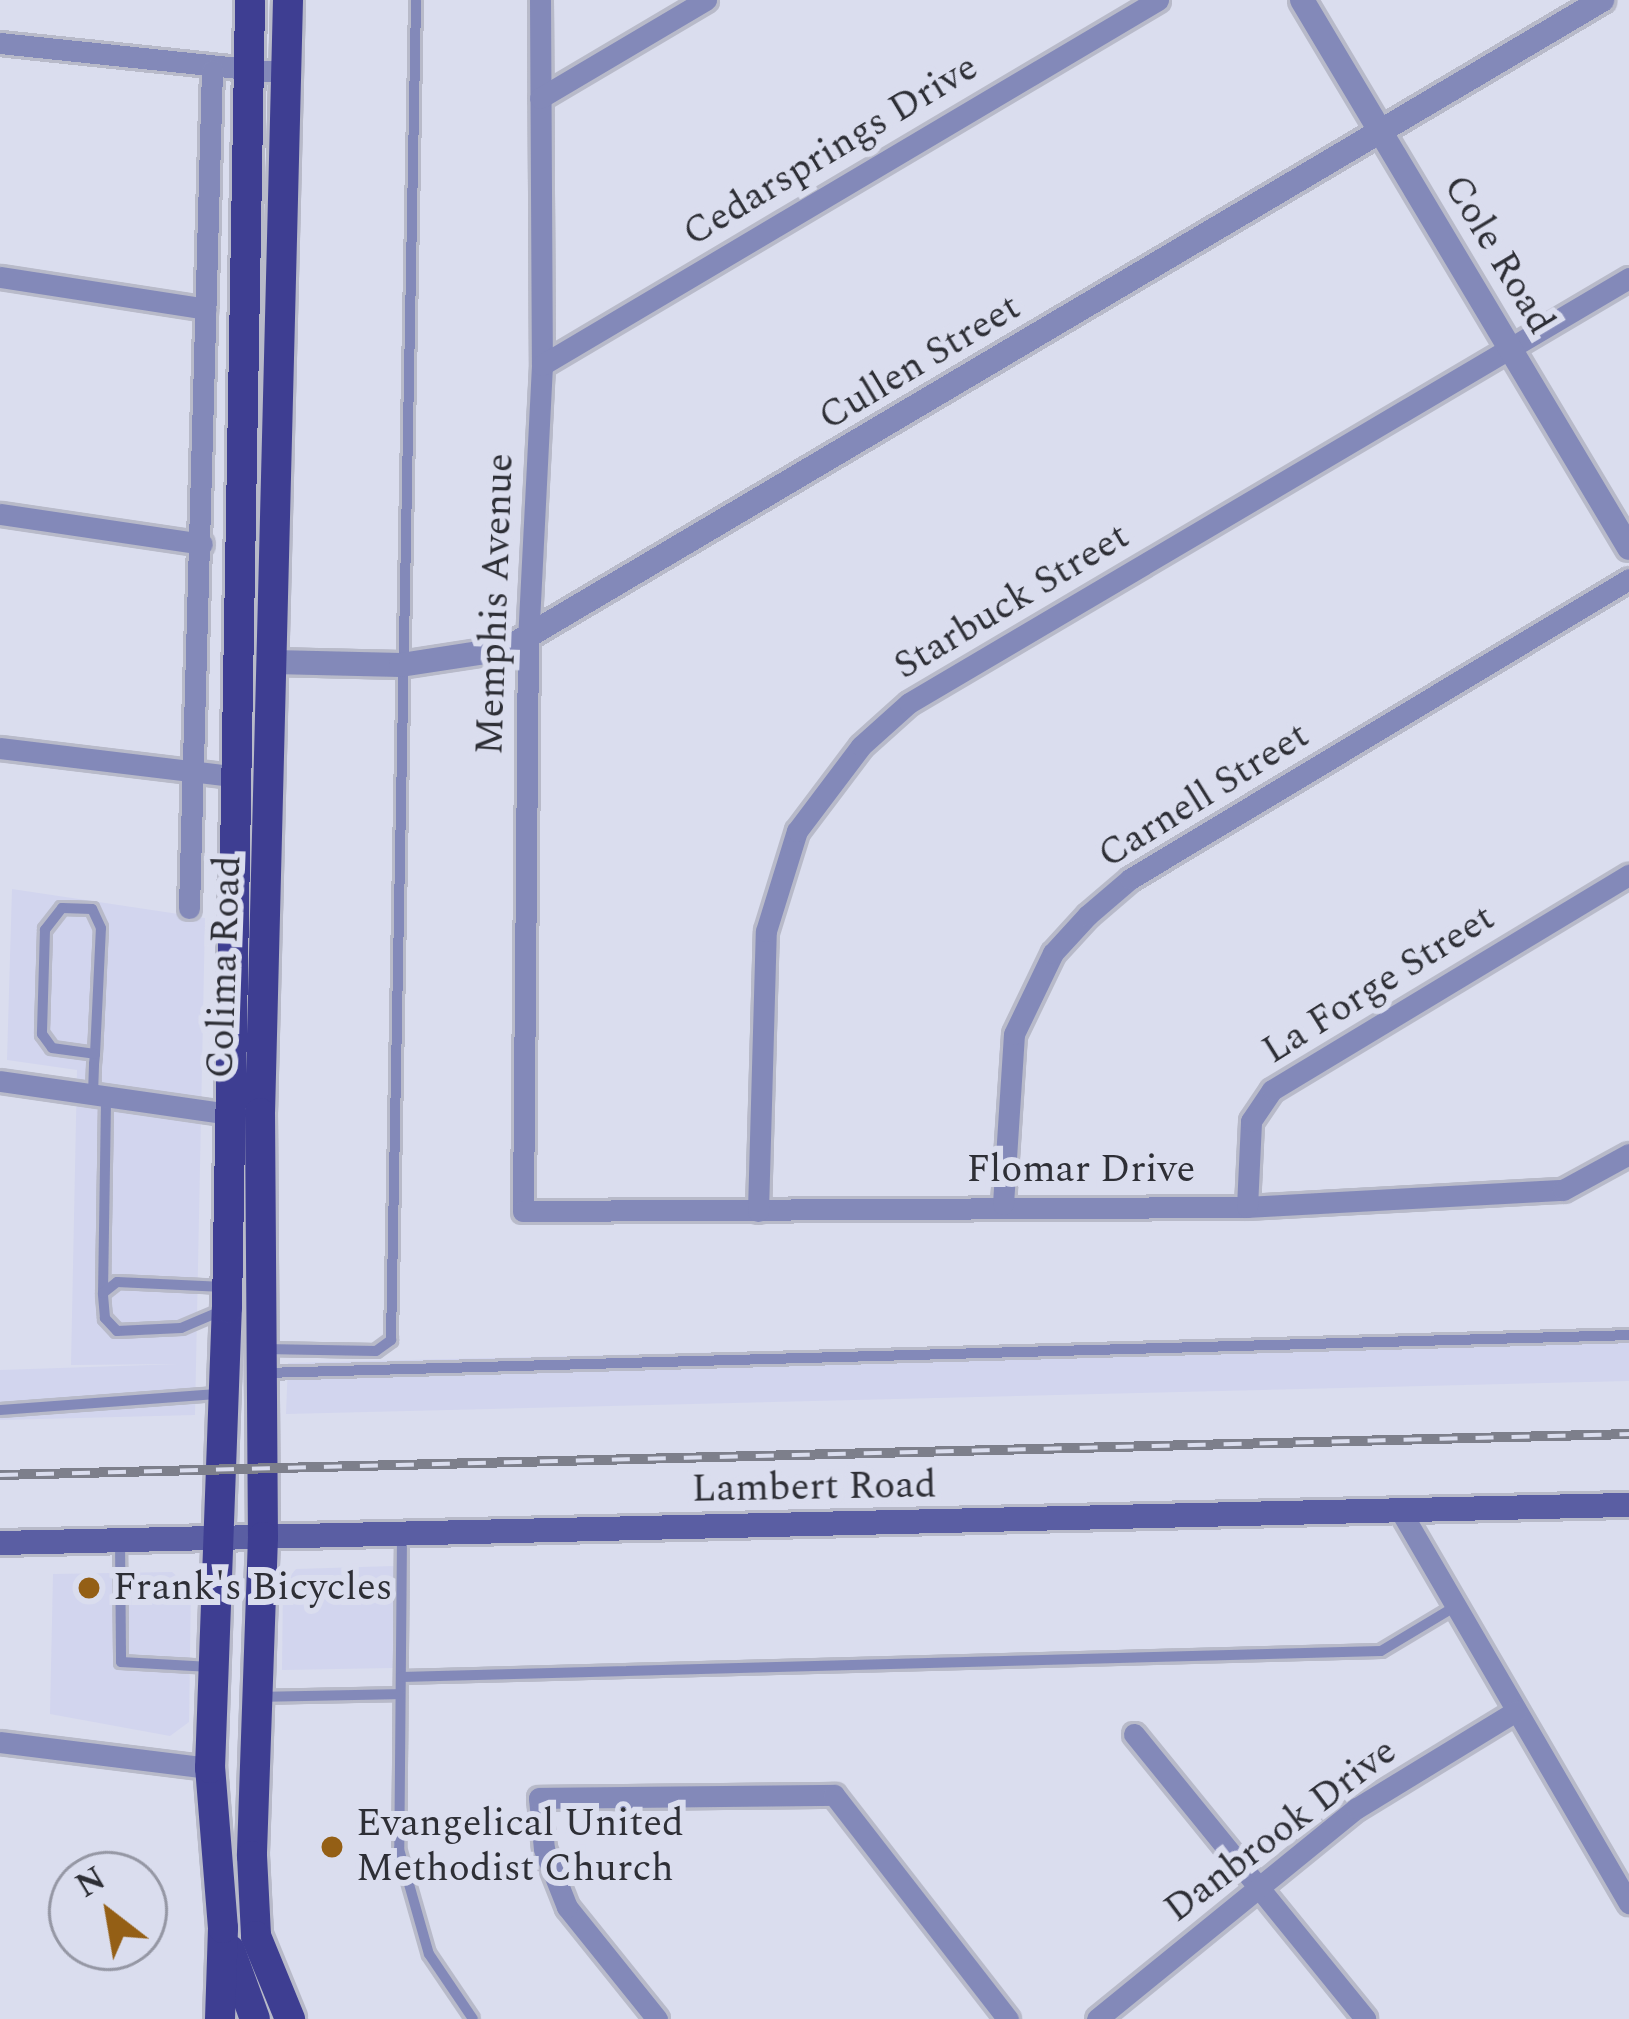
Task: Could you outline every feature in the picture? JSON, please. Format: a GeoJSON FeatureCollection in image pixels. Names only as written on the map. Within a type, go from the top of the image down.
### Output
{"type":"FeatureCollection","features":[{"type":"Feature","properties":{"kind":"main road","name":"Colima Road"},"geometry":{"type":"LineString","coordinates":[[250,0],[232,776],[244,1113],[261,1361],[256,1936],[290,2019]]}},
{"type":"Feature","properties":{"kind":"main road","name":"Colima Road"},"geometry":{"type":"LineString","coordinates":[[223,1928],[210,1768],[216,1538],[227,1298],[274,662],[288,0]]}},
{"type":"Feature","properties":{"kind":"main road"},"geometry":{"type":"LineString","coordinates":[[232,776],[268,776]]}},
{"type":"Feature","properties":{"kind":"main road","name":"Lambert Road"},"geometry":{"type":"LineString","coordinates":[[0,1543],[1629,1505]]}},
{"type":"Feature","properties":{"kind":"main road"},"geometry":{"type":"LineString","coordinates":[[220,2019],[223,1928]]}},
{"type":"Feature","properties":{"kind":"main road"},"geometry":{"type":"LineString","coordinates":[[223,1928],[255,2019]]}},
{"type":"Feature","properties":{"kind":"street","name":"Memphis Avenue"},"geometry":{"type":"LineString","coordinates":[[524,1211],[528,638],[542,364],[540,0]]}},
{"type":"Feature","properties":{"kind":"street"},"geometry":{"type":"LineString","coordinates":[[540,98],[706,0]]}},
{"type":"Feature","properties":{"kind":"street","name":"Cedarsprings Drive"},"geometry":{"type":"LineString","coordinates":[[542,364],[1158,0]]}},
{"type":"Feature","properties":{"kind":"street","name":"Cole Road"},"geometry":{"type":"LineString","coordinates":[[1302,0],[1629,548]]}},
{"type":"Feature","properties":{"kind":"street","name":"Cullen Street"},"geometry":{"type":"LineString","coordinates":[[238,660],[401,664],[506,649],[1602,0]]}},
{"type":"Feature","properties":{"kind":"street"},"geometry":{"type":"LineString","coordinates":[[0,43],[248,74],[287,73]]}},
{"type":"Feature","properties":{"kind":"street"},"geometry":{"type":"LineString","coordinates":[[189,908],[212,70]]}},
{"type":"Feature","properties":{"kind":"street"},"geometry":{"type":"LineString","coordinates":[[0,278],[206,309]]}},
{"type":"Feature","properties":{"kind":"street","name":"Starbuck Street"},"geometry":{"type":"LineString","coordinates":[[758,1211],[766,931],[797,831],[861,746],[909,703],[1629,278]]}},
{"type":"Feature","properties":{"kind":"street"},"geometry":{"type":"LineString","coordinates":[[0,514],[202,544]]}},
{"type":"Feature","properties":{"kind":"street","name":"Carnell Street"},"geometry":{"type":"LineString","coordinates":[[1003,1204],[1014,1034],[1053,952],[1088,916],[1130,879],[1629,579]]}},
{"type":"Feature","properties":{"kind":"street"},"geometry":{"type":"LineString","coordinates":[[0,748],[196,777],[232,776]]}},
{"type":"Feature","properties":{"kind":"street","name":"La Forge Street"},"geometry":{"type":"LineString","coordinates":[[1247,1207],[1251,1121],[1273,1090],[1629,875]]}},
{"type":"Feature","properties":{"kind":"street"},"geometry":{"type":"LineString","coordinates":[[0,1081],[244,1113]]}},
{"type":"Feature","properties":{"kind":"street","name":"Flomar Drive"},"geometry":{"type":"LineString","coordinates":[[524,1211],[1003,1204],[1247,1207],[1563,1190],[1629,1154]]}},
{"type":"Feature","properties":{"kind":"street"},"geometry":{"type":"LineString","coordinates":[[1400,1510],[1629,1903]]}},
{"type":"Feature","properties":{"kind":"street","name":"Danbrook Drive"},"geometry":{"type":"LineString","coordinates":[[1097,2019],[1357,1808],[1516,1711]]}},
{"type":"Feature","properties":{"kind":"street"},"geometry":{"type":"LineString","coordinates":[[1134,1734],[1366,2019]]}},
{"type":"Feature","properties":{"kind":"street"},"geometry":{"type":"LineString","coordinates":[[0,1742],[210,1768]]}},
{"type":"Feature","properties":{"kind":"street"},"geometry":{"type":"LineString","coordinates":[[657,2019],[567,1907],[544,1850],[539,1798],[834,1796],[1008,2019]]}},
{"type":"Feature","properties":{"kind":"lane"},"geometry":{"type":"LineString","coordinates":[[261,1361],[376,1351],[391,1340],[416,0]]}},
{"type":"Feature","properties":{"kind":"lane"},"geometry":{"type":"LineString","coordinates":[[95,1054],[52,1048],[42,1034],[45,930],[62,908],[87,907],[100,922],[95,1054],[105,1318],[117,1331],[182,1328],[227,1298]]}},
{"type":"Feature","properties":{"kind":"lane"},"geometry":{"type":"LineString","coordinates":[[103,1293],[117,1282],[227,1298]]}},
{"type":"Feature","properties":{"kind":"lane"},"geometry":{"type":"LineString","coordinates":[[261,1361],[1629,1335]]}},
{"type":"Feature","properties":{"kind":"lane"},"geometry":{"type":"LineString","coordinates":[[0,1410],[225,1394]]}},
{"type":"Feature","properties":{"kind":"lane"},"geometry":{"type":"LineString","coordinates":[[402,1534],[399,1849],[429,1954],[473,2019]]}},
{"type":"Feature","properties":{"kind":"lane"},"geometry":{"type":"LineString","coordinates":[[120,1540],[121,1662],[213,1667]]}},
{"type":"Feature","properties":{"kind":"lane"},"geometry":{"type":"LineString","coordinates":[[401,1677],[1381,1651],[1456,1606]]}},
{"type":"Feature","properties":{"kind":"lane"},"geometry":{"type":"LineString","coordinates":[[257,1697],[400,1694]]}},
{"type":"Feature","properties":{"kind":"shaded area"},"geometry":{"type":"Polygon","coordinates":[[[12,889],[205,918],[195,1415],[0,1420],[0,1370],[180,1364],[71,1365],[77,1070],[7,1060],[12,889]]]}},
{"type":"Feature","properties":{"kind":"shaded area"},"geometry":{"type":"Polygon","coordinates":[[[1629,1330],[1629,1381],[286,1414],[288,1363],[1629,1330]]]}},
{"type":"Feature","properties":{"kind":"shaded area"},"geometry":{"type":"Polygon","coordinates":[[[394,1566],[393,1668],[282,1670],[283,1585],[296,1569],[394,1566]]]}},
{"type":"Feature","properties":{"kind":"shaded area"},"geometry":{"type":"Polygon","coordinates":[[[172,1572],[191,1588],[189,1722],[170,1736],[50,1714],[53,1574],[172,1572]]]}},
{"type":"Feature","properties":{"kind":"railway"},"geometry":{"type":"LineString","coordinates":[[0,1475],[1629,1434]]}},
{"type":"Feature","properties":{"kind":"place","name":"Frank's Bicycles"},"geometry":{"type":"Point","coordinates":[89,1588]}},
{"type":"Feature","properties":{"kind":"place","name":"Evangelical United Methodist Church"},"geometry":{"type":"Point","coordinates":[332,1847]}}]}
